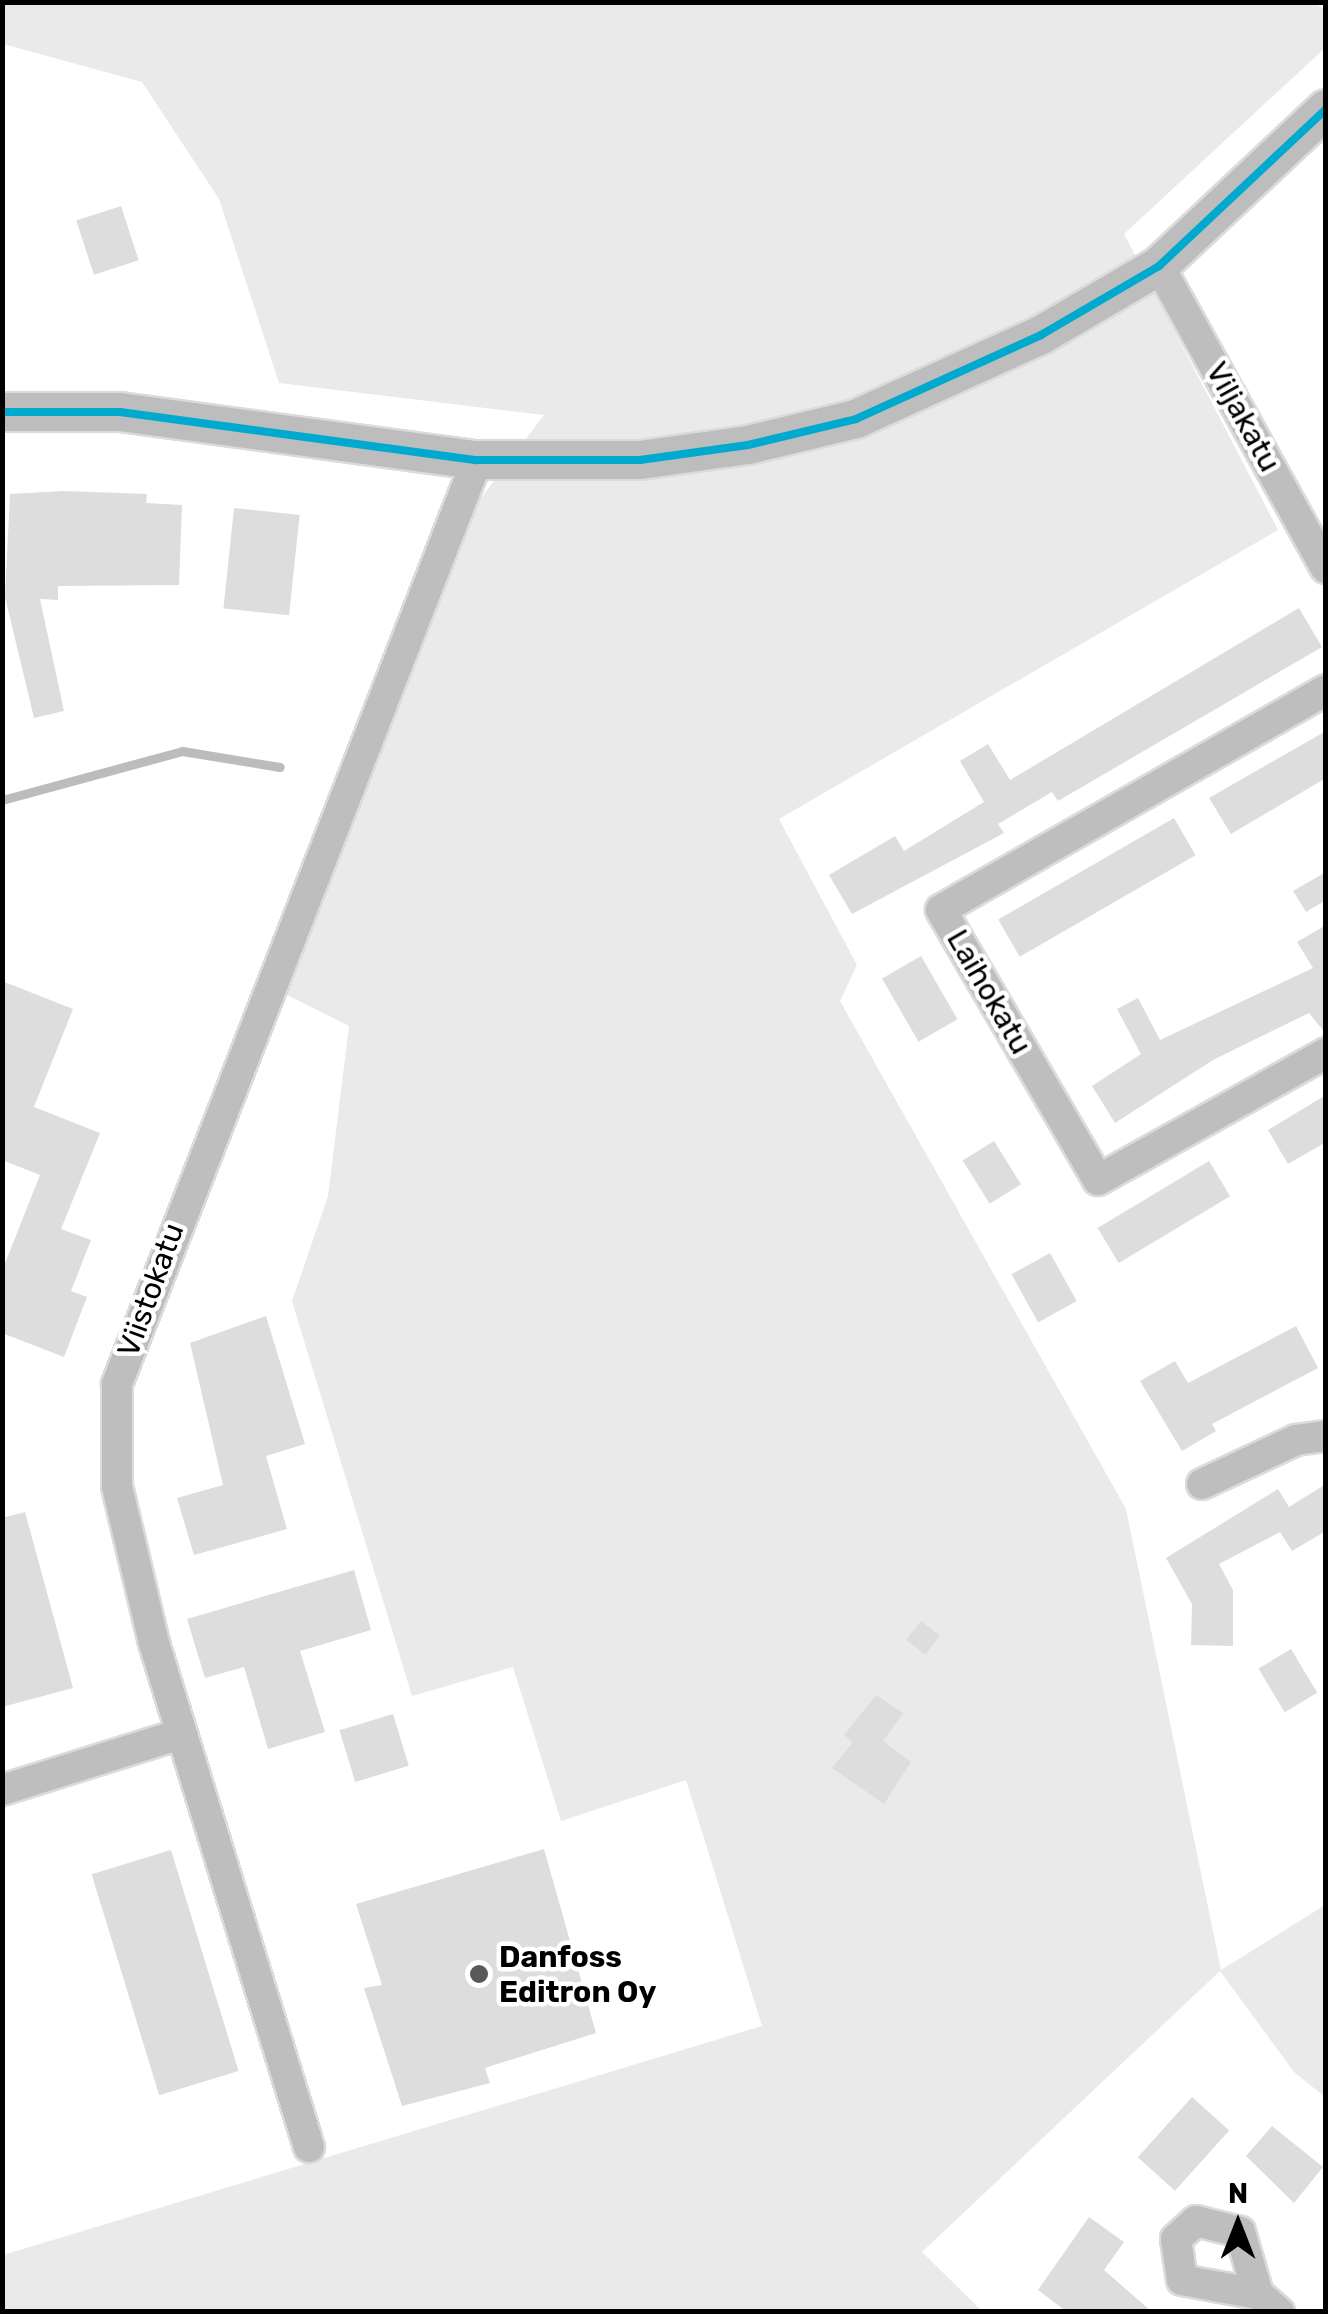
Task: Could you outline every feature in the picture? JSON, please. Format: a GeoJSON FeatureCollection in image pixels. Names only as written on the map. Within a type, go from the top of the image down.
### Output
{"type":"FeatureCollection","features":[{"type":"Feature","properties":{"kind":"main road"},"geometry":{"type":"LineString","coordinates":[[2,412],[138,414],[477,460],[640,460],[856,419],[953,380],[1159,266],[1326,109]]}},
{"type":"Feature","properties":{"kind":"street","name":"Viljakatu"},"geometry":{"type":"LineString","coordinates":[[1159,266],[1326,568]]}},
{"type":"Feature","properties":{"kind":"street","name":"Viistokatu"},"geometry":{"type":"LineString","coordinates":[[309,2147],[181,1734],[117,1486],[117,1384],[477,460]]}},
{"type":"Feature","properties":{"kind":"street","name":"Laihokatu"},"geometry":{"type":"LineString","coordinates":[[1326,690],[941,910],[1098,1180],[1326,1053]]}},
{"type":"Feature","properties":{"kind":"street"},"geometry":{"type":"LineString","coordinates":[[1202,1484],[1296,1440],[1326,1436]]}},
{"type":"Feature","properties":{"kind":"street"},"geometry":{"type":"LineString","coordinates":[[2,1790],[181,1734]]}},
{"type":"Feature","properties":{"kind":"shaded area"},"geometry":{"type":"Polygon","coordinates":[[[3,3],[1315,3],[1325,10],[1325,48],[1124,234],[1278,530],[779,819],[857,965],[840,1001],[1126,1509],[1221,1970],[1325,1905],[1325,2097],[1294,2072],[1220,1971],[922,2252],[982,2311],[3,2312],[3,2255],[762,2026],[686,1780],[561,1821],[513,1667],[412,1696],[292,1301],[328,1196],[349,1026],[281,992],[465,519],[544,415],[279,383],[219,199],[142,82],[3,44],[3,3]]]}},
{"type":"Feature","properties":{"kind":"building"},"geometry":{"type":"Polygon","coordinates":[[[121,206],[139,260],[94,275],[76,221],[121,206]]]}},
{"type":"Feature","properties":{"kind":"building"},"geometry":{"type":"Polygon","coordinates":[[[10,494],[147,494],[146,503],[182,505],[179,585],[58,586],[58,600],[40,599],[64,711],[34,718],[5,597],[10,494]]]}},
{"type":"Feature","properties":{"kind":"building"},"geometry":{"type":"Polygon","coordinates":[[[234,508],[300,515],[289,615],[223,608],[234,508]]]}},
{"type":"Feature","properties":{"kind":"building"},"geometry":{"type":"Polygon","coordinates":[[[1299,608],[1322,647],[1058,801],[1052,792],[998,824],[1004,833],[852,914],[829,875],[895,836],[904,851],[984,802],[960,761],[988,744],[1010,780],[1299,608]]]}},
{"type":"Feature","properties":{"kind":"building"},"geometry":{"type":"Polygon","coordinates":[[[1326,731],[1326,778],[1231,834],[1209,798],[1326,731]]]}},
{"type":"Feature","properties":{"kind":"building"},"geometry":{"type":"Polygon","coordinates":[[[1174,818],[1196,855],[1020,957],[998,920],[1174,818]]]}},
{"type":"Feature","properties":{"kind":"building"},"geometry":{"type":"Polygon","coordinates":[[[1326,872],[1326,900],[1306,912],[1293,891],[1326,872]]]}},
{"type":"Feature","properties":{"kind":"building"},"geometry":{"type":"Polygon","coordinates":[[[1326,925],[1326,1034],[1309,1013],[1213,1060],[1115,1123],[1092,1086],[1141,1054],[1117,1009],[1138,998],[1160,1040],[1313,968],[1297,942],[1326,925]]]}},
{"type":"Feature","properties":{"kind":"building"},"geometry":{"type":"Polygon","coordinates":[[[921,956],[958,1019],[919,1042],[882,978],[921,956]]]}},
{"type":"Feature","properties":{"kind":"building"},"geometry":{"type":"Polygon","coordinates":[[[2,981],[73,1009],[34,1107],[100,1133],[61,1229],[91,1240],[71,1291],[87,1297],[64,1357],[2,1333],[2,1271],[40,1175],[2,1160],[2,981]]]}},
{"type":"Feature","properties":{"kind":"building"},"geometry":{"type":"Polygon","coordinates":[[[1326,1095],[1326,1142],[1288,1164],[1268,1130],[1326,1095]]]}},
{"type":"Feature","properties":{"kind":"building"},"geometry":{"type":"Polygon","coordinates":[[[994,1141],[1021,1184],[990,1204],[963,1161],[994,1141]]]}},
{"type":"Feature","properties":{"kind":"building"},"geometry":{"type":"Polygon","coordinates":[[[1209,1161],[1230,1196],[1119,1263],[1098,1228],[1209,1161]]]}},
{"type":"Feature","properties":{"kind":"building"},"geometry":{"type":"Polygon","coordinates":[[[1050,1253],[1077,1301],[1038,1322],[1012,1274],[1050,1253]]]}},
{"type":"Feature","properties":{"kind":"building"},"geometry":{"type":"Polygon","coordinates":[[[266,1316],[305,1444],[266,1456],[287,1529],[194,1555],[177,1498],[223,1485],[190,1343],[266,1316]]]}},
{"type":"Feature","properties":{"kind":"building"},"geometry":{"type":"Polygon","coordinates":[[[1296,1326],[1318,1368],[1212,1424],[1216,1431],[1182,1451],[1140,1381],[1175,1361],[1188,1383],[1296,1326]]]}},
{"type":"Feature","properties":{"kind":"building"},"geometry":{"type":"Polygon","coordinates":[[[1326,1484],[1326,1531],[1292,1551],[1280,1532],[1219,1564],[1233,1590],[1233,1646],[1191,1645],[1192,1604],[1166,1558],[1278,1489],[1289,1507],[1326,1484]]]}},
{"type":"Feature","properties":{"kind":"building"},"geometry":{"type":"Polygon","coordinates":[[[25,1512],[73,1688],[2,1707],[2,1518],[25,1512]]]}},
{"type":"Feature","properties":{"kind":"building"},"geometry":{"type":"Polygon","coordinates":[[[354,1570],[371,1630],[300,1651],[325,1732],[268,1749],[244,1667],[205,1678],[187,1619],[354,1570]]]}},
{"type":"Feature","properties":{"kind":"building"},"geometry":{"type":"Polygon","coordinates":[[[921,1621],[940,1636],[925,1655],[906,1640],[921,1621]]]}},
{"type":"Feature","properties":{"kind":"building"},"geometry":{"type":"Polygon","coordinates":[[[1291,1649],[1317,1693],[1285,1712],[1258,1669],[1291,1649]]]}},
{"type":"Feature","properties":{"kind":"building"},"geometry":{"type":"Polygon","coordinates":[[[876,1695],[903,1713],[883,1741],[911,1762],[884,1804],[832,1768],[853,1742],[844,1735],[876,1695]]]}},
{"type":"Feature","properties":{"kind":"building"},"geometry":{"type":"Polygon","coordinates":[[[393,1714],[409,1766],[355,1782],[339,1730],[393,1714]]]}},
{"type":"Feature","properties":{"kind":"building","name":"Danfoss Editron Oy"},"geometry":{"type":"Polygon","coordinates":[[[544,1849],[596,2033],[485,2068],[490,2083],[402,2106],[364,1988],[382,1985],[356,1904],[544,1849]]]}},
{"type":"Feature","properties":{"kind":"building"},"geometry":{"type":"Polygon","coordinates":[[[171,1850],[239,2071],[159,2095],[92,1874],[171,1850]]]}},
{"type":"Feature","properties":{"kind":"building"},"geometry":{"type":"Polygon","coordinates":[[[1192,2097],[1229,2130],[1175,2191],[1138,2157],[1192,2097]]]}},
{"type":"Feature","properties":{"kind":"building"},"geometry":{"type":"Polygon","coordinates":[[[1272,2126],[1323,2167],[1294,2203],[1246,2156],[1272,2126]]]}},
{"type":"Feature","properties":{"kind":"building"},"geometry":{"type":"Polygon","coordinates":[[[1089,2217],[1124,2242],[1104,2270],[1152,2312],[1067,2312],[1038,2290],[1089,2217]]]}},
{"type":"Feature","properties":{"kind":"waterway"},"geometry":{"type":"LineString","coordinates":[[2,800],[182,751],[280,767]]}},
{"type":"Feature","properties":{"kind":"transit line"},"geometry":{"type":"LineString","coordinates":[[2,412],[120,412],[477,460],[640,460],[748,445],[856,419],[1041,335],[1159,266],[1326,109]]}},
{"type":"Feature","properties":{"kind":"place","name":"Danfoss Editron Oy"},"geometry":{"type":"Point","coordinates":[479,1974]}}]}
